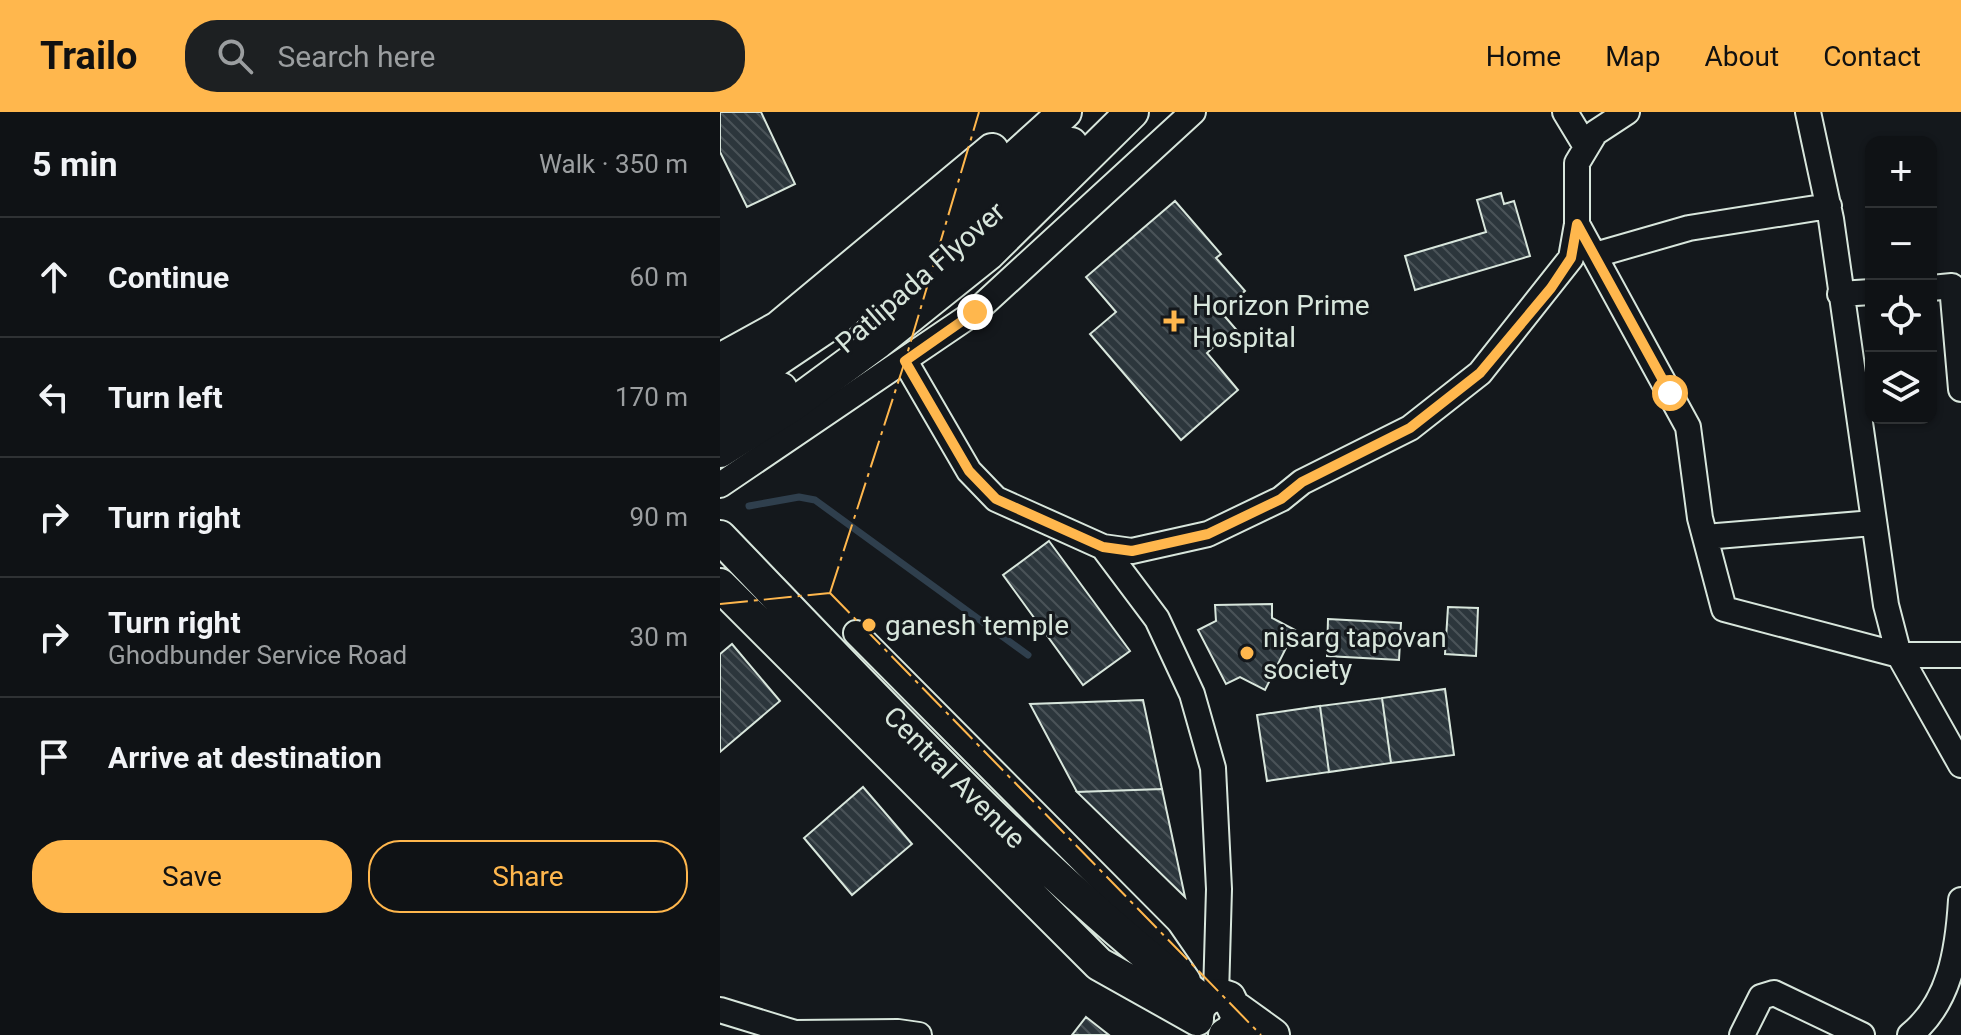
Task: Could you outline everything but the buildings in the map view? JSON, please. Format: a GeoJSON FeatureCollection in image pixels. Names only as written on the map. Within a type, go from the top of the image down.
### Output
{"type":"FeatureCollection","features":[{"type":"Feature","properties":{"kind":"main road"},"geometry":{"type":"LineString","coordinates":[[720,360],[778,328],[827,290],[1037,112]]}},
{"type":"Feature","properties":{"kind":"main road","name":"Patlipada Flyover"},"geometry":{"type":"LineString","coordinates":[[720,393],[833,322],[1065,112]]}},
{"type":"Feature","properties":{"kind":"main road","name":"Patlipada Flyover"},"geometry":{"type":"LineString","coordinates":[[720,423],[784,387],[850,342],[1106,112]]}},
{"type":"Feature","properties":{"kind":"main road"},"geometry":{"type":"LineString","coordinates":[[720,451],[791,406],[878,342],[988,254],[1132,112]]}},
{"type":"Feature","properties":{"kind":"main road","name":"Central Avenue"},"geometry":{"type":"LineString","coordinates":[[720,537],[1026,849],[1121,937],[1215,1016]]}},
{"type":"Feature","properties":{"kind":"main road","name":"Central Avenue"},"geometry":{"type":"LineString","coordinates":[[720,585],[1099,964],[1215,1016],[1273,1035]]}},
{"type":"Feature","properties":{"kind":"street"},"geometry":{"type":"LineString","coordinates":[[720,485],[975,312],[1193,112]]}},
{"type":"Feature","properties":{"kind":"street"},"geometry":{"type":"LineString","coordinates":[[1565,112],[1585,145]]}},
{"type":"Feature","properties":{"kind":"street"},"geometry":{"type":"LineString","coordinates":[[905,361],[969,471],[996,499],[1103,547],[1132,551],[1208,534],[1281,499],[1302,482],[1410,428],[1480,373],[1551,288],[1571,258],[1577,224],[1577,163],[1585,145],[1595,133],[1627,112]]}},
{"type":"Feature","properties":{"kind":"street"},"geometry":{"type":"LineString","coordinates":[[1808,112],[1829,206],[1886,605],[1899,655],[1961,765]]}},
{"type":"Feature","properties":{"kind":"street"},"geometry":{"type":"LineString","coordinates":[[1595,255],[1689,228],[1829,206]]}},
{"type":"Feature","properties":{"kind":"street"},"geometry":{"type":"LineString","coordinates":[[1577,224],[1688,427],[1705,537],[1724,609],[1899,655],[1961,655]]}},
{"type":"Feature","properties":{"kind":"street"},"geometry":{"type":"LineString","coordinates":[[1937,287],[1952,286],[1961,389]]}},
{"type":"Feature","properties":{"kind":"street"},"geometry":{"type":"LineString","coordinates":[[1840,294],[1865,292]]}},
{"type":"Feature","properties":{"kind":"street"},"geometry":{"type":"LineString","coordinates":[[1705,537],[1873,523]]}},
{"type":"Feature","properties":{"kind":"street"},"geometry":{"type":"LineString","coordinates":[[1103,547],[1157,619],[1192,694],[1213,768],[1219,889],[1215,1016]]}},
{"type":"Feature","properties":{"kind":"street"},"geometry":{"type":"LineString","coordinates":[[856,633],[1159,938],[1215,1016]]}},
{"type":"Feature","properties":{"kind":"street"},"geometry":{"type":"LineString","coordinates":[[1910,1035],[1929,1019],[1947,987],[1961,900]]}},
{"type":"Feature","properties":{"kind":"street"},"geometry":{"type":"LineString","coordinates":[[1742,1035],[1761,997],[1774,993],[1862,1035]]}},
{"type":"Feature","properties":{"kind":"street"},"geometry":{"type":"LineString","coordinates":[[720,1010],[795,1033],[898,1032],[919,1035]]}},
{"type":"Feature","properties":{"kind":"waterway"},"geometry":{"type":"LineString","coordinates":[[749,506],[799,497],[815,500],[1028,655]]}},
{"type":"Feature","properties":{"kind":"power"},"geometry":{"type":"LineString","coordinates":[[830,593],[905,361],[979,112]]}},
{"type":"Feature","properties":{"kind":"power"},"geometry":{"type":"LineString","coordinates":[[830,593],[1261,1035]]}},
{"type":"Feature","properties":{"kind":"power"},"geometry":{"type":"LineString","coordinates":[[720,604],[830,593]]}},
{"type":"Feature","properties":{"kind":"place","name":"Horizon Prime Hospital"},"geometry":{"type":"Point","coordinates":[1174,321]}},
{"type":"Feature","properties":{"kind":"place","name":"ganesh temple"},"geometry":{"type":"Point","coordinates":[869,625]}},
{"type":"Feature","properties":{"kind":"place","name":"nisarg tapovan society"},"geometry":{"type":"Point","coordinates":[1247,653]}},
{"type":"Feature","properties":{"kind":"route"},"geometry":{"type":"LineString","coordinates":[[975,312],[905,361],[969,471],[996,499],[1103,547],[1132,551],[1208,534],[1281,499],[1302,482],[1410,428],[1480,373],[1551,288],[1571,258],[1577,224],[1670,393]]}}]}
